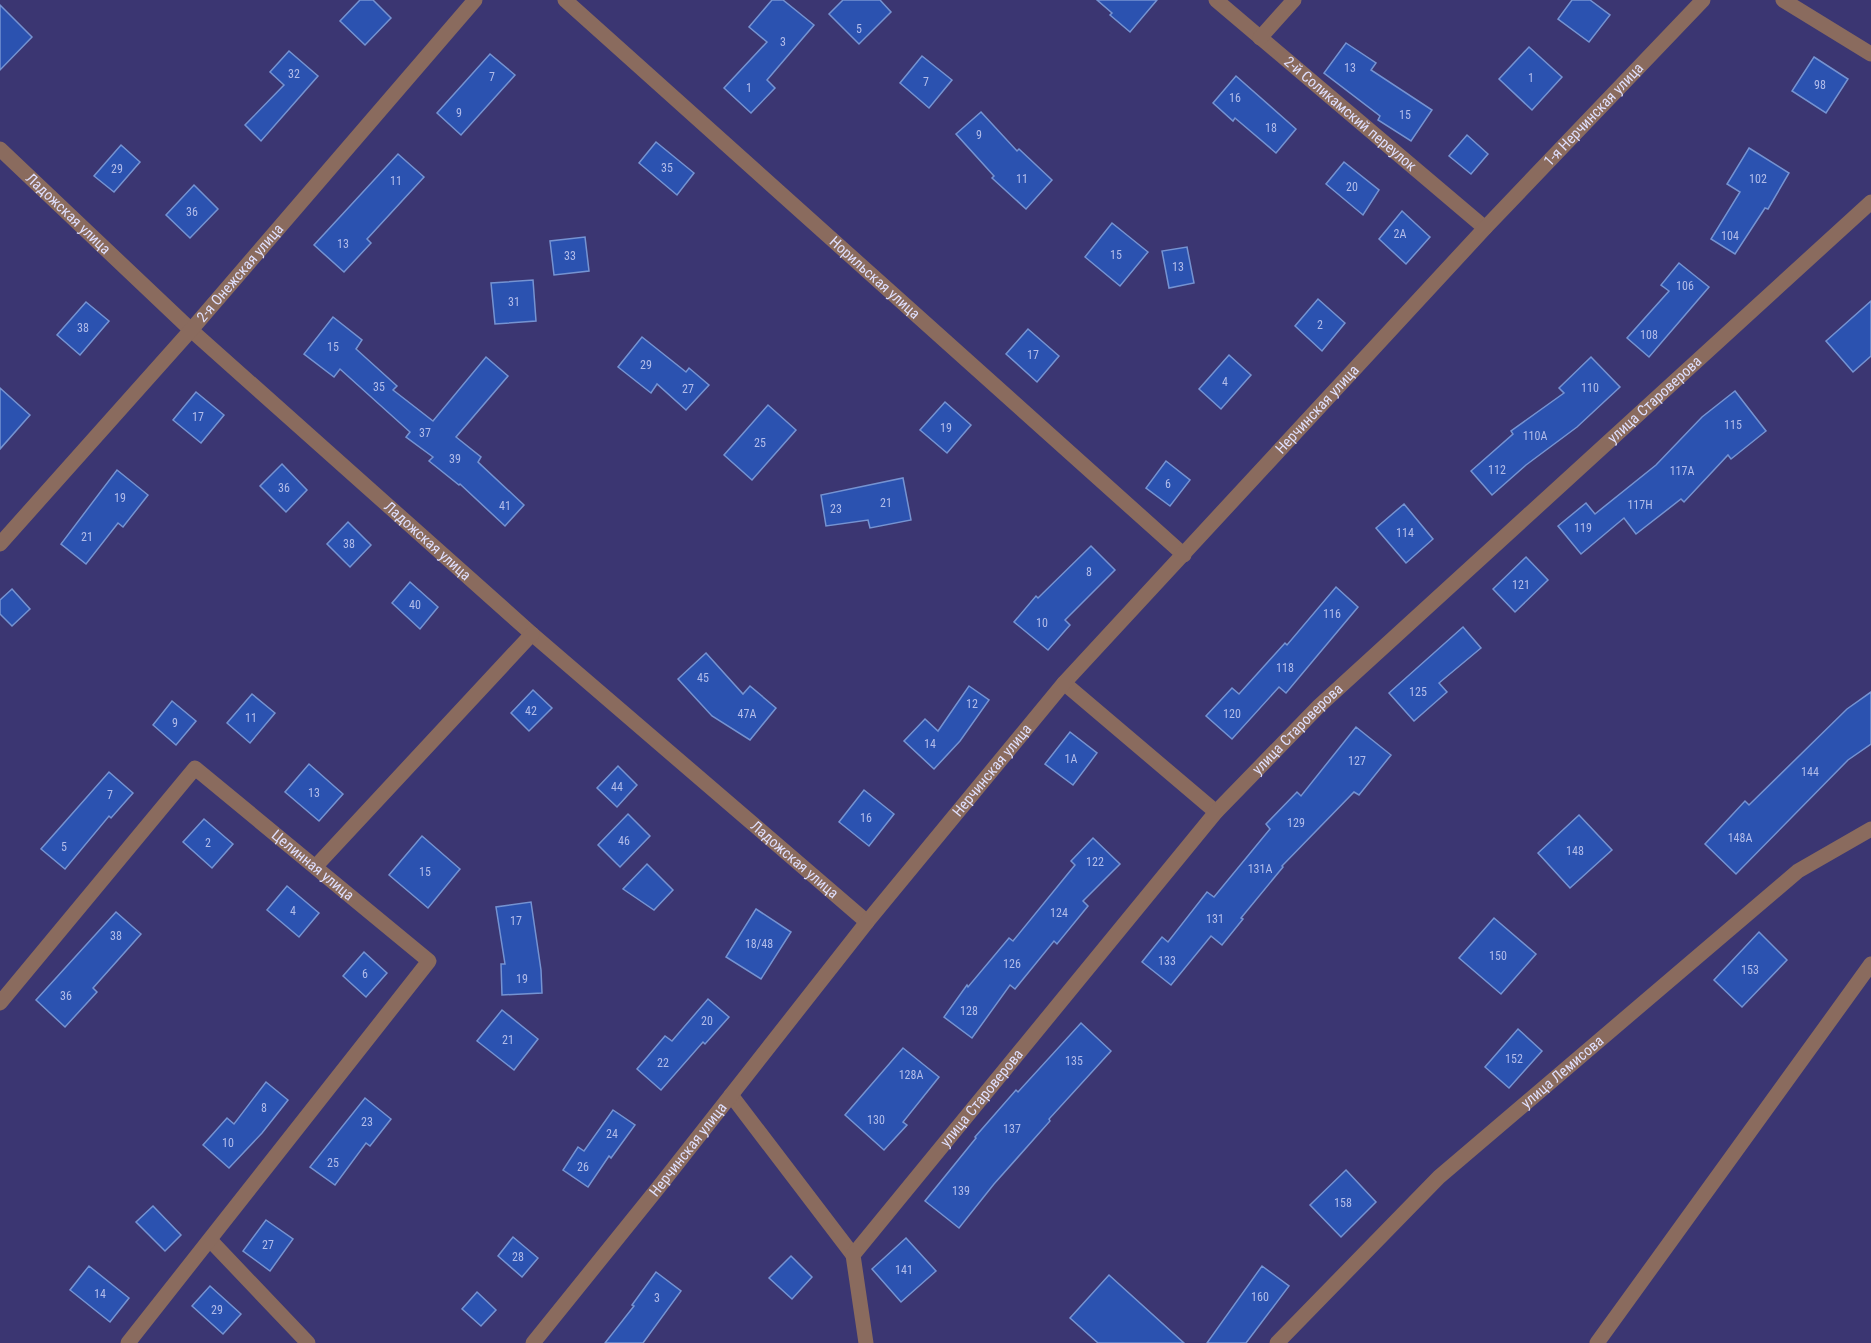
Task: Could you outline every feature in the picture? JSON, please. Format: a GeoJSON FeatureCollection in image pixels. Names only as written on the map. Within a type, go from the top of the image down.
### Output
{"type":"FeatureCollection","features":[{"type":"Feature","properties":{"kind":"street","name":"2-я Онежская улица"},"geometry":{"type":"LineString","coordinates":[[0,544],[191,330],[475,0]]}},
{"type":"Feature","properties":{"kind":"street","name":"Норильская улица"},"geometry":{"type":"LineString","coordinates":[[565,0],[1184,555]]}},
{"type":"Feature","properties":{"kind":"street","name":"2-й Соликамский переулок"},"geometry":{"type":"LineString","coordinates":[[1216,0],[1485,228]]}},
{"type":"Feature","properties":{"kind":"street"},"geometry":{"type":"LineString","coordinates":[[1260,38],[1294,0]]}},
{"type":"Feature","properties":{"kind":"street","name":"1-я Нерчинская улица"},"geometry":{"type":"LineString","coordinates":[[1485,228],[1703,0]]}},
{"type":"Feature","properties":{"kind":"street"},"geometry":{"type":"LineString","coordinates":[[1783,0],[1871,54]]}},
{"type":"Feature","properties":{"kind":"street","name":"Ладожская улица"},"geometry":{"type":"LineString","coordinates":[[0,150],[191,330],[532,634],[867,922]]}},
{"type":"Feature","properties":{"kind":"street","name":"улица Староверова"},"geometry":{"type":"LineString","coordinates":[[854,1255],[1216,812],[1319,706],[1871,202]]}},
{"type":"Feature","properties":{"kind":"street","name":"Нерчинская улица"},"geometry":{"type":"LineString","coordinates":[[533,1343],[867,922],[1064,683],[1485,228]]}},
{"type":"Feature","properties":{"kind":"street"},"geometry":{"type":"LineString","coordinates":[[316,866],[532,634]]}},
{"type":"Feature","properties":{"kind":"street"},"geometry":{"type":"LineString","coordinates":[[1064,683],[1216,812]]}},
{"type":"Feature","properties":{"kind":"street","name":"Целинная улица"},"geometry":{"type":"LineString","coordinates":[[0,1004],[195,768],[429,961],[210,1240]]}},
{"type":"Feature","properties":{"kind":"street","name":"улица Лемисова"},"geometry":{"type":"LineString","coordinates":[[1277,1343],[1439,1178],[1798,871],[1871,829]]}},
{"type":"Feature","properties":{"kind":"street"},"geometry":{"type":"LineString","coordinates":[[1597,1343],[1871,964]]}},
{"type":"Feature","properties":{"kind":"street"},"geometry":{"type":"LineString","coordinates":[[731,1095],[854,1255],[866,1343]]}},
{"type":"Feature","properties":{"kind":"street"},"geometry":{"type":"LineString","coordinates":[[128,1343],[210,1240],[308,1343]]}},
{"type":"Feature","properties":{"kind":"building"},"geometry":{"type":"Polygon","coordinates":[[[360,0],[373,0],[391,18],[365,45],[340,21],[360,0]]]}},
{"type":"Feature","properties":{"kind":"building"},"geometry":{"type":"Polygon","coordinates":[[[772,0],[783,0],[814,25],[767,80],[775,88],[751,113],[724,88],[767,42],[749,27],[772,0]]]}},
{"type":"Feature","properties":{"kind":"building"},"geometry":{"type":"Polygon","coordinates":[[[843,0],[880,0],[891,12],[859,44],[829,14],[843,0]]]}},
{"type":"Feature","properties":{"kind":"building"},"geometry":{"type":"Polygon","coordinates":[[[1097,0],[1157,0],[1130,32],[1097,0]]]}},
{"type":"Feature","properties":{"kind":"building"},"geometry":{"type":"Polygon","coordinates":[[[1572,0],[1590,0],[1610,15],[1589,42],[1558,19],[1572,0]]]}},
{"type":"Feature","properties":{"kind":"building"},"geometry":{"type":"Polygon","coordinates":[[[0,5],[32,37],[0,70],[0,5]]]}},
{"type":"Feature","properties":{"kind":"building"},"geometry":{"type":"Polygon","coordinates":[[[1346,43],[1376,63],[1371,70],[1432,110],[1411,141],[1378,120],[1380,116],[1324,73],[1346,43]]]}},
{"type":"Feature","properties":{"kind":"building"},"geometry":{"type":"Polygon","coordinates":[[[1529,47],[1562,77],[1532,110],[1499,79],[1529,47]]]}},
{"type":"Feature","properties":{"kind":"building"},"geometry":{"type":"Polygon","coordinates":[[[289,51],[318,76],[261,141],[245,125],[284,85],[270,72],[289,51]]]}},
{"type":"Feature","properties":{"kind":"building"},"geometry":{"type":"Polygon","coordinates":[[[490,54],[515,75],[461,135],[437,113],[490,54]]]}},
{"type":"Feature","properties":{"kind":"building"},"geometry":{"type":"Polygon","coordinates":[[[922,56],[952,80],[929,108],[900,83],[922,56]]]}},
{"type":"Feature","properties":{"kind":"building"},"geometry":{"type":"Polygon","coordinates":[[[1814,57],[1848,79],[1826,113],[1792,91],[1814,57]]]}},
{"type":"Feature","properties":{"kind":"building"},"geometry":{"type":"Polygon","coordinates":[[[1236,76],[1296,129],[1276,153],[1235,118],[1233,121],[1213,103],[1236,76]]]}},
{"type":"Feature","properties":{"kind":"building"},"geometry":{"type":"Polygon","coordinates":[[[981,112],[1017,151],[1019,149],[1052,180],[1026,209],[992,178],[994,176],[956,134],[981,112]]]}},
{"type":"Feature","properties":{"kind":"building"},"geometry":{"type":"Polygon","coordinates":[[[1467,135],[1488,154],[1471,174],[1449,156],[1467,135]]]}},
{"type":"Feature","properties":{"kind":"building"},"geometry":{"type":"Polygon","coordinates":[[[656,142],[694,173],[677,195],[639,163],[656,142]]]}},
{"type":"Feature","properties":{"kind":"building"},"geometry":{"type":"Polygon","coordinates":[[[121,145],[140,162],[114,192],[94,176],[121,145]]]}},
{"type":"Feature","properties":{"kind":"building"},"geometry":{"type":"Polygon","coordinates":[[[1749,148],[1789,173],[1768,209],[1765,208],[1735,254],[1711,239],[1740,192],[1727,184],[1749,148]]]}},
{"type":"Feature","properties":{"kind":"building"},"geometry":{"type":"Polygon","coordinates":[[[398,154],[424,177],[367,239],[371,243],[344,272],[314,245],[398,154]]]}},
{"type":"Feature","properties":{"kind":"building"},"geometry":{"type":"Polygon","coordinates":[[[1344,162],[1379,190],[1363,215],[1326,184],[1344,162]]]}},
{"type":"Feature","properties":{"kind":"building"},"geometry":{"type":"Polygon","coordinates":[[[194,185],[218,209],[190,238],[166,215],[194,185]]]}},
{"type":"Feature","properties":{"kind":"building"},"geometry":{"type":"Polygon","coordinates":[[[1402,211],[1430,237],[1406,264],[1379,239],[1402,211]]]}},
{"type":"Feature","properties":{"kind":"building"},"geometry":{"type":"Polygon","coordinates":[[[1112,223],[1148,252],[1120,286],[1085,257],[1112,223]]]}},
{"type":"Feature","properties":{"kind":"building"},"geometry":{"type":"Polygon","coordinates":[[[585,237],[589,271],[554,275],[550,241],[585,237]]]}},
{"type":"Feature","properties":{"kind":"building"},"geometry":{"type":"Polygon","coordinates":[[[1187,247],[1194,283],[1169,288],[1162,251],[1187,247]]]}},
{"type":"Feature","properties":{"kind":"building"},"geometry":{"type":"Polygon","coordinates":[[[1679,263],[1709,287],[1649,357],[1627,338],[1669,291],[1661,285],[1679,263]]]}},
{"type":"Feature","properties":{"kind":"building"},"geometry":{"type":"Polygon","coordinates":[[[533,280],[536,321],[495,324],[491,283],[533,280]]]}},
{"type":"Feature","properties":{"kind":"building"},"geometry":{"type":"Polygon","coordinates":[[[1318,299],[1345,323],[1322,351],[1295,326],[1318,299]]]}},
{"type":"Feature","properties":{"kind":"building"},"geometry":{"type":"Polygon","coordinates":[[[1871,301],[1871,356],[1853,372],[1826,341],[1871,301]]]}},
{"type":"Feature","properties":{"kind":"building"},"geometry":{"type":"Polygon","coordinates":[[[86,302],[109,321],[80,355],[57,335],[86,302]]]}},
{"type":"Feature","properties":{"kind":"building"},"geometry":{"type":"Polygon","coordinates":[[[333,317],[362,340],[356,349],[397,386],[393,390],[433,421],[486,357],[508,376],[456,437],[481,457],[478,462],[524,505],[505,526],[460,484],[429,461],[433,457],[406,437],[410,432],[340,369],[334,377],[304,354],[333,317]]]}},
{"type":"Feature","properties":{"kind":"building"},"geometry":{"type":"Polygon","coordinates":[[[1028,329],[1059,356],[1037,382],[1006,354],[1028,329]]]}},
{"type":"Feature","properties":{"kind":"building"},"geometry":{"type":"Polygon","coordinates":[[[642,337],[686,372],[689,368],[709,385],[686,410],[657,384],[651,393],[618,367],[642,337]]]}},
{"type":"Feature","properties":{"kind":"building"},"geometry":{"type":"Polygon","coordinates":[[[1229,355],[1251,375],[1221,409],[1199,389],[1229,355]]]}},
{"type":"Feature","properties":{"kind":"building"},"geometry":{"type":"Polygon","coordinates":[[[1591,357],[1620,387],[1577,427],[1526,465],[1492,495],[1471,471],[1513,434],[1511,431],[1564,393],[1559,388],[1591,357]]]}},
{"type":"Feature","properties":{"kind":"building"},"geometry":{"type":"Polygon","coordinates":[[[0,388],[30,415],[0,449],[0,388]]]}},
{"type":"Feature","properties":{"kind":"building"},"geometry":{"type":"Polygon","coordinates":[[[1735,391],[1766,431],[1731,459],[1728,455],[1684,502],[1681,499],[1636,534],[1624,518],[1581,554],[1558,526],[1586,503],[1595,514],[1656,465],[1702,417],[1735,391]]]}},
{"type":"Feature","properties":{"kind":"building"},"geometry":{"type":"Polygon","coordinates":[[[196,392],[224,415],[201,443],[173,420],[196,392]]]}},
{"type":"Feature","properties":{"kind":"building"},"geometry":{"type":"Polygon","coordinates":[[[945,402],[971,425],[947,453],[920,430],[945,402]]]}},
{"type":"Feature","properties":{"kind":"building"},"geometry":{"type":"Polygon","coordinates":[[[768,405],[796,430],[752,480],[724,455],[768,405]]]}},
{"type":"Feature","properties":{"kind":"building"},"geometry":{"type":"Polygon","coordinates":[[[1166,461],[1190,480],[1170,506],[1146,488],[1166,461]]]}},
{"type":"Feature","properties":{"kind":"building"},"geometry":{"type":"Polygon","coordinates":[[[282,464],[307,490],[286,512],[260,486],[282,464]]]}},
{"type":"Feature","properties":{"kind":"building"},"geometry":{"type":"Polygon","coordinates":[[[117,470],[148,495],[123,527],[118,523],[86,564],[61,544],[117,470]]]}},
{"type":"Feature","properties":{"kind":"building"},"geometry":{"type":"Polygon","coordinates":[[[903,478],[911,520],[870,528],[868,520],[826,526],[821,495],[903,478]]]}},
{"type":"Feature","properties":{"kind":"building"},"geometry":{"type":"Polygon","coordinates":[[[1404,504],[1433,539],[1406,563],[1376,528],[1404,504]]]}},
{"type":"Feature","properties":{"kind":"building"},"geometry":{"type":"Polygon","coordinates":[[[348,522],[371,545],[350,567],[327,544],[348,522]]]}},
{"type":"Feature","properties":{"kind":"building"},"geometry":{"type":"Polygon","coordinates":[[[1091,546],[1115,570],[1065,620],[1070,625],[1048,650],[1014,622],[1036,596],[1038,598],[1091,546]]]}},
{"type":"Feature","properties":{"kind":"building"},"geometry":{"type":"Polygon","coordinates":[[[1526,557],[1548,580],[1515,612],[1493,589],[1526,557]]]}},
{"type":"Feature","properties":{"kind":"building"},"geometry":{"type":"Polygon","coordinates":[[[410,582],[438,607],[420,629],[392,603],[410,582]]]}},
{"type":"Feature","properties":{"kind":"building"},"geometry":{"type":"Polygon","coordinates":[[[1336,587],[1358,607],[1286,693],[1279,687],[1232,739],[1206,716],[1232,688],[1239,694],[1285,643],[1287,645],[1336,587]]]}},
{"type":"Feature","properties":{"kind":"building"},"geometry":{"type":"Polygon","coordinates":[[[12,589],[30,609],[12,626],[0,614],[0,600],[12,589]]]}},
{"type":"Feature","properties":{"kind":"building"},"geometry":{"type":"Polygon","coordinates":[[[1463,627],[1481,648],[1439,683],[1447,692],[1414,721],[1389,693],[1463,627]]]}},
{"type":"Feature","properties":{"kind":"building"},"geometry":{"type":"Polygon","coordinates":[[[706,653],[743,694],[750,686],[776,708],[750,740],[712,716],[678,679],[706,653]]]}},
{"type":"Feature","properties":{"kind":"building"},"geometry":{"type":"Polygon","coordinates":[[[969,686],[989,700],[960,741],[934,769],[904,741],[925,719],[938,731],[969,686]]]}},
{"type":"Feature","properties":{"kind":"building"},"geometry":{"type":"Polygon","coordinates":[[[533,690],[552,708],[529,731],[511,713],[533,690]]]}},
{"type":"Feature","properties":{"kind":"building"},"geometry":{"type":"Polygon","coordinates":[[[1871,692],[1871,744],[1848,760],[1736,874],[1705,844],[1745,801],[1749,805],[1847,709],[1871,692]]]}},
{"type":"Feature","properties":{"kind":"building"},"geometry":{"type":"Polygon","coordinates":[[[252,694],[275,713],[250,743],[227,723],[252,694]]]}},
{"type":"Feature","properties":{"kind":"building"},"geometry":{"type":"Polygon","coordinates":[[[172,701],[196,721],[176,745],[153,725],[172,701]]]}},
{"type":"Feature","properties":{"kind":"building"},"geometry":{"type":"Polygon","coordinates":[[[1356,727],[1391,755],[1359,795],[1354,792],[1282,866],[1222,945],[1211,936],[1171,985],[1142,962],[1162,937],[1168,942],[1207,892],[1214,897],[1270,829],[1266,824],[1297,792],[1301,796],[1356,727]]]}},
{"type":"Feature","properties":{"kind":"building"},"geometry":{"type":"Polygon","coordinates":[[[1070,732],[1097,753],[1073,785],[1045,764],[1070,732]]]}},
{"type":"Feature","properties":{"kind":"building"},"geometry":{"type":"Polygon","coordinates":[[[309,764],[343,794],[319,821],[285,792],[309,764]]]}},
{"type":"Feature","properties":{"kind":"building"},"geometry":{"type":"Polygon","coordinates":[[[618,766],[637,785],[617,807],[597,788],[618,766]]]}},
{"type":"Feature","properties":{"kind":"building"},"geometry":{"type":"Polygon","coordinates":[[[109,772],[133,793],[111,818],[109,816],[65,869],[41,849],[109,772]]]}},
{"type":"Feature","properties":{"kind":"building"},"geometry":{"type":"Polygon","coordinates":[[[864,790],[894,814],[869,846],[839,822],[864,790]]]}},
{"type":"Feature","properties":{"kind":"building"},"geometry":{"type":"Polygon","coordinates":[[[628,814],[650,836],[620,867],[598,845],[628,814]]]}},
{"type":"Feature","properties":{"kind":"building"},"geometry":{"type":"Polygon","coordinates":[[[1579,815],[1612,850],[1570,888],[1538,853],[1579,815]]]}},
{"type":"Feature","properties":{"kind":"building"},"geometry":{"type":"Polygon","coordinates":[[[204,819],[233,844],[212,868],[183,842],[204,819]]]}},
{"type":"Feature","properties":{"kind":"building"},"geometry":{"type":"Polygon","coordinates":[[[422,836],[460,869],[428,908],[389,875],[422,836]]]}},
{"type":"Feature","properties":{"kind":"building"},"geometry":{"type":"Polygon","coordinates":[[[1093,838],[1120,864],[1083,901],[1088,906],[1057,944],[1054,941],[1015,989],[1010,985],[972,1038],[944,1017],[967,985],[968,987],[1009,938],[1013,941],[1075,865],[1071,861],[1093,838]]]}},
{"type":"Feature","properties":{"kind":"building"},"geometry":{"type":"Polygon","coordinates":[[[647,864],[673,890],[654,910],[623,889],[647,864]]]}},
{"type":"Feature","properties":{"kind":"building"},"geometry":{"type":"Polygon","coordinates":[[[287,886],[319,913],[299,937],[267,910],[287,886]]]}},
{"type":"Feature","properties":{"kind":"building"},"geometry":{"type":"Polygon","coordinates":[[[531,902],[542,993],[502,995],[501,964],[505,964],[496,907],[531,902]]]}},
{"type":"Feature","properties":{"kind":"building"},"geometry":{"type":"Polygon","coordinates":[[[756,909],[791,932],[761,979],[726,957],[756,909]]]}},
{"type":"Feature","properties":{"kind":"building"},"geometry":{"type":"Polygon","coordinates":[[[116,912],[141,934],[93,988],[97,992],[65,1027],[36,1000],[116,912]]]}},
{"type":"Feature","properties":{"kind":"building"},"geometry":{"type":"Polygon","coordinates":[[[1494,918],[1536,954],[1501,994],[1459,958],[1494,918]]]}},
{"type":"Feature","properties":{"kind":"building"},"geometry":{"type":"Polygon","coordinates":[[[1759,932],[1787,960],[1742,1007],[1714,980],[1759,932]]]}},
{"type":"Feature","properties":{"kind":"building"},"geometry":{"type":"Polygon","coordinates":[[[364,952],[387,973],[366,997],[343,976],[364,952]]]}},
{"type":"Feature","properties":{"kind":"building"},"geometry":{"type":"Polygon","coordinates":[[[708,999],[729,1017],[705,1044],[703,1042],[661,1090],[637,1069],[665,1036],[672,1041],[708,999]]]}},
{"type":"Feature","properties":{"kind":"building"},"geometry":{"type":"Polygon","coordinates":[[[502,1010],[538,1039],[514,1070],[477,1041],[502,1010]]]}},
{"type":"Feature","properties":{"kind":"building"},"geometry":{"type":"Polygon","coordinates":[[[1081,1023],[1111,1051],[1049,1119],[1050,1121],[994,1184],[959,1228],[925,1201],[975,1137],[1016,1090],[1018,1092],[1081,1023]]]}},
{"type":"Feature","properties":{"kind":"building"},"geometry":{"type":"Polygon","coordinates":[[[1518,1029],[1542,1051],[1509,1088],[1485,1067],[1518,1029]]]}},
{"type":"Feature","properties":{"kind":"building"},"geometry":{"type":"Polygon","coordinates":[[[903,1048],[939,1077],[903,1122],[907,1125],[884,1150],[845,1115],[903,1048]]]}},
{"type":"Feature","properties":{"kind":"building"},"geometry":{"type":"Polygon","coordinates":[[[266,1082],[288,1100],[262,1133],[229,1168],[203,1145],[227,1118],[234,1124],[266,1082]]]}},
{"type":"Feature","properties":{"kind":"building"},"geometry":{"type":"Polygon","coordinates":[[[365,1098],[391,1119],[370,1146],[366,1143],[335,1185],[310,1167],[365,1098]]]}},
{"type":"Feature","properties":{"kind":"building"},"geometry":{"type":"Polygon","coordinates":[[[613,1110],[635,1125],[611,1158],[609,1156],[588,1187],[563,1170],[578,1147],[584,1151],[613,1110]]]}},
{"type":"Feature","properties":{"kind":"building"},"geometry":{"type":"Polygon","coordinates":[[[1346,1170],[1376,1202],[1341,1237],[1310,1205],[1346,1170]]]}},
{"type":"Feature","properties":{"kind":"building"},"geometry":{"type":"Polygon","coordinates":[[[153,1206],[181,1235],[165,1251],[136,1222],[153,1206]]]}},
{"type":"Feature","properties":{"kind":"building"},"geometry":{"type":"Polygon","coordinates":[[[266,1220],[293,1239],[270,1271],[243,1251],[266,1220]]]}},
{"type":"Feature","properties":{"kind":"building"},"geometry":{"type":"Polygon","coordinates":[[[513,1237],[538,1258],[522,1277],[498,1256],[513,1237]]]}},
{"type":"Feature","properties":{"kind":"building"},"geometry":{"type":"Polygon","coordinates":[[[906,1238],[936,1271],[901,1302],[872,1269],[906,1238]]]}},
{"type":"Feature","properties":{"kind":"building"},"geometry":{"type":"Polygon","coordinates":[[[791,1256],[812,1277],[792,1299],[769,1278],[791,1256]]]}},
{"type":"Feature","properties":{"kind":"building"},"geometry":{"type":"Polygon","coordinates":[[[89,1266],[129,1298],[110,1322],[70,1290],[89,1266]]]}},
{"type":"Feature","properties":{"kind":"building"},"geometry":{"type":"Polygon","coordinates":[[[1262,1266],[1289,1286],[1246,1343],[1207,1343],[1262,1266]]]}},
{"type":"Feature","properties":{"kind":"building"},"geometry":{"type":"Polygon","coordinates":[[[656,1272],[681,1291],[643,1343],[605,1343],[634,1306],[632,1305],[656,1272]]]}},
{"type":"Feature","properties":{"kind":"building"},"geometry":{"type":"Polygon","coordinates":[[[1109,1275],[1184,1343],[1098,1343],[1070,1318],[1109,1275]]]}},
{"type":"Feature","properties":{"kind":"building"},"geometry":{"type":"Polygon","coordinates":[[[210,1286],[241,1314],[223,1334],[192,1306],[210,1286]]]}},
{"type":"Feature","properties":{"kind":"building"},"geometry":{"type":"Polygon","coordinates":[[[477,1292],[496,1310],[481,1326],[462,1309],[477,1292]]]}}]}
